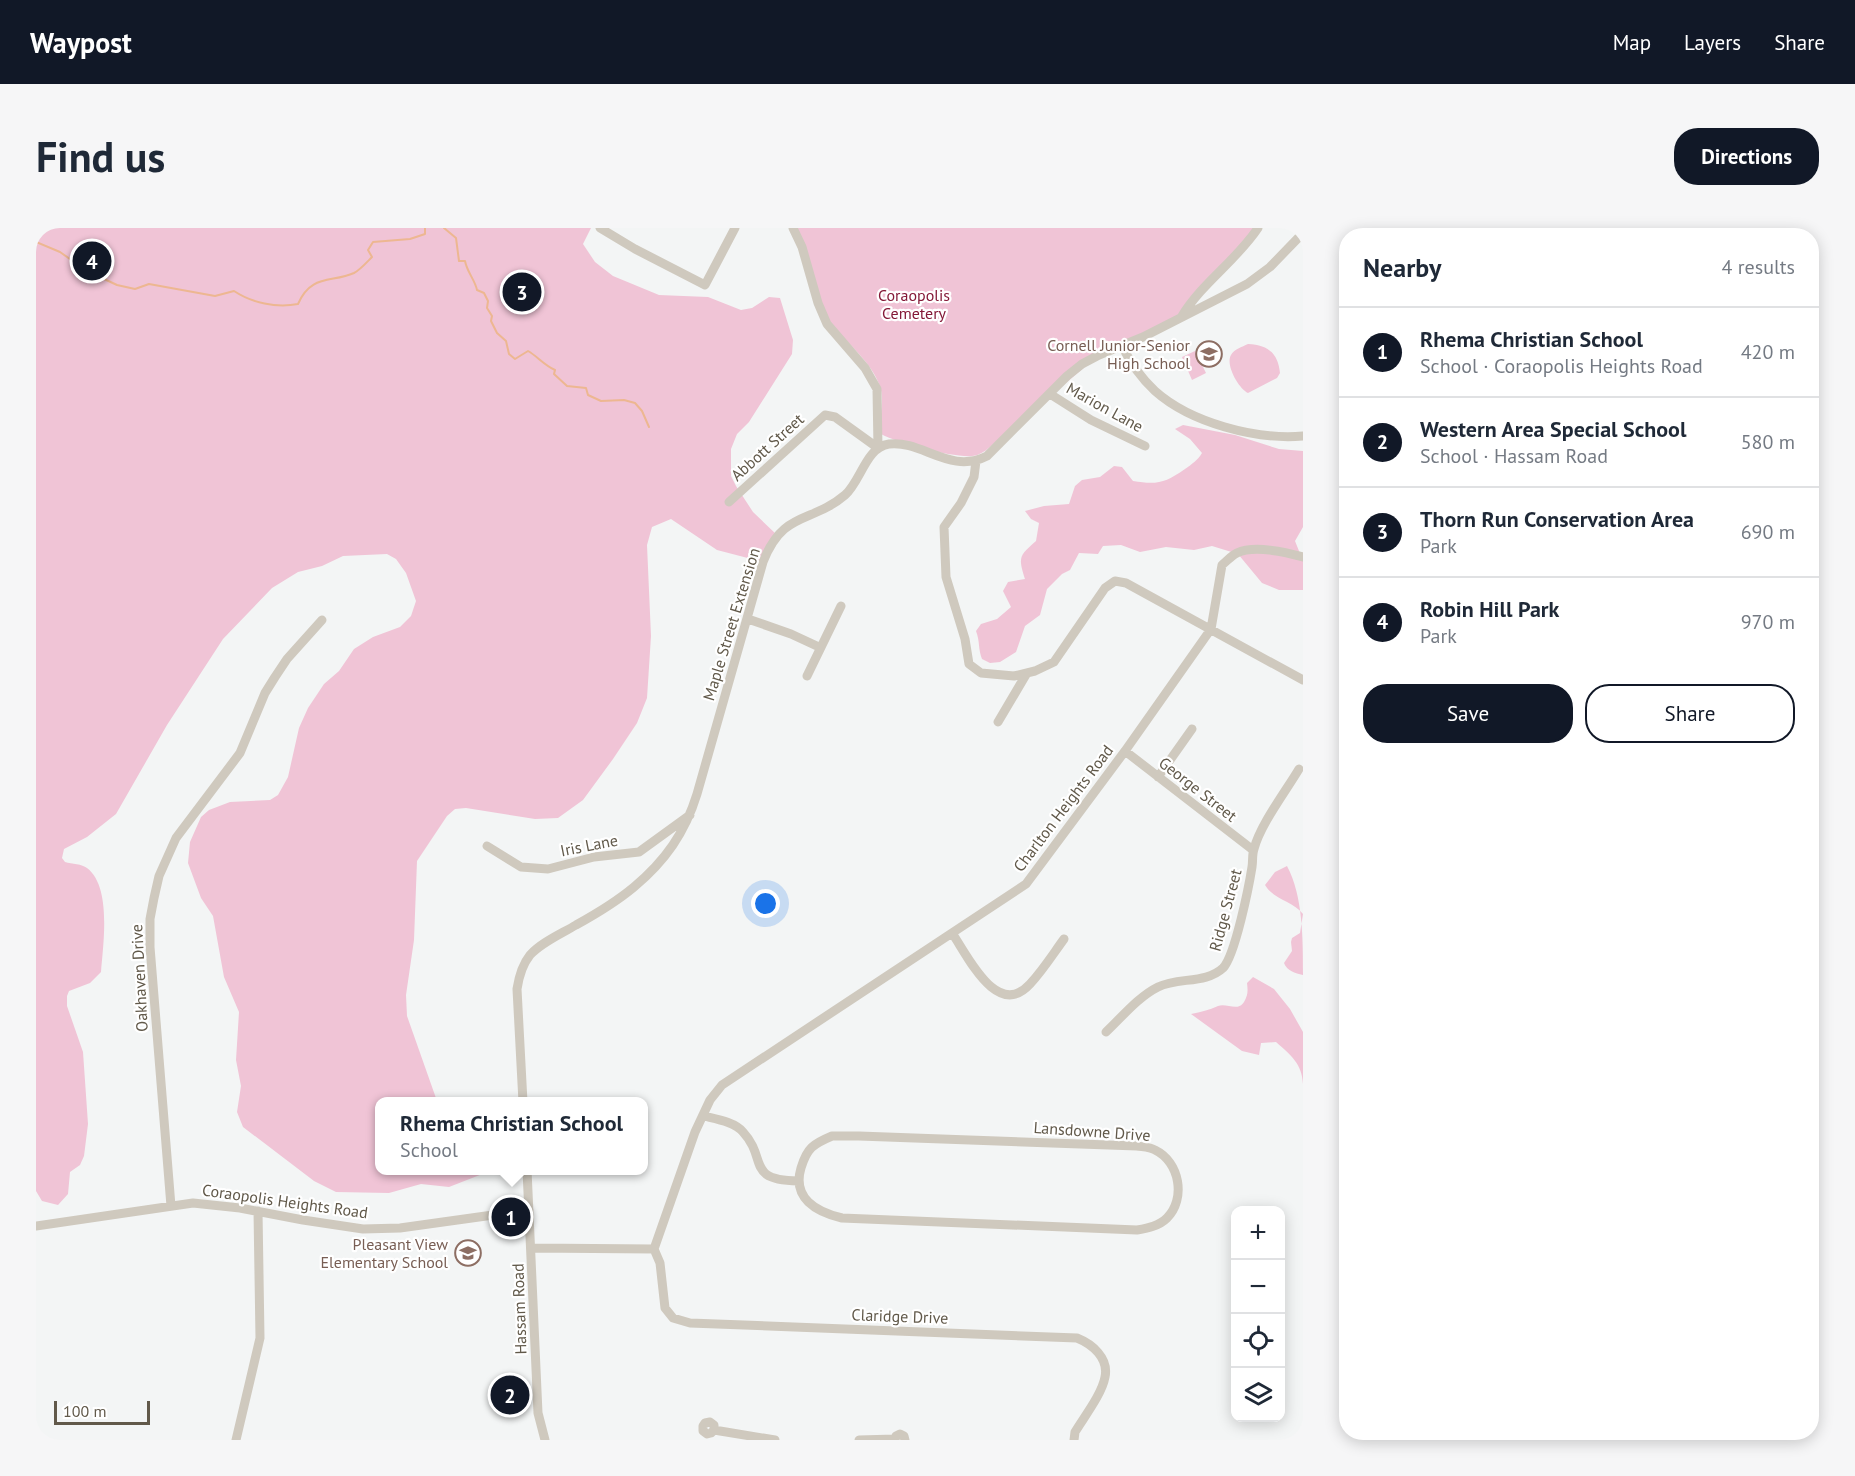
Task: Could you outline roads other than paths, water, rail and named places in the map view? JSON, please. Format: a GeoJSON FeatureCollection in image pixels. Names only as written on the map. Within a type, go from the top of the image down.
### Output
{"type":"FeatureCollection","features":[{"type":"Feature","properties":{"kind":"street"},"geometry":{"type":"LineString","coordinates":[[600,228],[705,285],[735,228]]}},
{"type":"Feature","properties":{"kind":"street"},"geometry":{"type":"LineString","coordinates":[[793,228],[802,247],[818,303],[827,324],[865,369],[877,388],[878,448],[898,444],[947,459],[975,461],[997,447],[1074,370],[1088,360],[1180,318],[1255,279],[1303,233]]}},
{"type":"Feature","properties":{"kind":"street"},"geometry":{"type":"LineString","coordinates":[[1180,318],[1192,300],[1237,255],[1258,228]]}},
{"type":"Feature","properties":{"kind":"street"},"geometry":{"type":"LineString","coordinates":[[1122,346],[1136,369],[1154,390],[1185,410],[1245,432],[1266,436],[1303,436]]}},
{"type":"Feature","properties":{"kind":"street","name":"Marion Lane"},"geometry":{"type":"LineString","coordinates":[[1050,394],[1091,420],[1145,446]]}},
{"type":"Feature","properties":{"kind":"street","name":"Abbott Street"},"geometry":{"type":"LineString","coordinates":[[729,502],[825,415],[835,417],[878,448]]}},
{"type":"Feature","properties":{"kind":"street","name":"Maple Street Extension"},"geometry":{"type":"LineString","coordinates":[[523,1097],[517,989],[523,966],[529,956],[543,944],[604,909],[641,881],[675,843],[690,815],[763,562],[772,541],[790,524],[847,494],[878,448]]}},
{"type":"Feature","properties":{"kind":"street"},"geometry":{"type":"LineString","coordinates":[[975,461],[974,477],[961,503],[944,527],[946,577],[965,639],[969,664],[981,673],[1014,676],[1035,671],[1054,662],[1105,588],[1115,581],[1126,583],[1303,680]]}},
{"type":"Feature","properties":{"kind":"street"},"geometry":{"type":"LineString","coordinates":[[1211,629],[1222,565],[1238,552],[1284,551],[1303,557]]}},
{"type":"Feature","properties":{"kind":"street"},"geometry":{"type":"LineString","coordinates":[[807,676],[819,647],[841,606]]}},
{"type":"Feature","properties":{"kind":"street"},"geometry":{"type":"LineString","coordinates":[[748,619],[791,634],[819,647]]}},
{"type":"Feature","properties":{"kind":"street","name":"Oakhaven Drive"},"geometry":{"type":"LineString","coordinates":[[171,1206],[150,947],[150,919],[159,876],[176,838],[240,753],[265,693],[287,659],[322,620]]}},
{"type":"Feature","properties":{"kind":"street","name":"Charlton Heights Road"},"geometry":{"type":"LineString","coordinates":[[654,1249],[695,1132],[710,1100],[722,1085],[1026,884],[1125,751],[1211,629]]}},
{"type":"Feature","properties":{"kind":"street"},"geometry":{"type":"LineString","coordinates":[[998,722],[1027,673]]}},
{"type":"Feature","properties":{"kind":"street"},"geometry":{"type":"LineString","coordinates":[[1158,777],[1192,729]]}},
{"type":"Feature","properties":{"kind":"street","name":"George Street"},"geometry":{"type":"LineString","coordinates":[[1125,751],[1253,850]]}},
{"type":"Feature","properties":{"kind":"street","name":"Ridge Street"},"geometry":{"type":"LineString","coordinates":[[1106,1032],[1157,987],[1175,981],[1194,980],[1223,968],[1233,950],[1249,882],[1253,850],[1258,837],[1299,769]]}},
{"type":"Feature","properties":{"kind":"street","name":"Iris Lane"},"geometry":{"type":"LineString","coordinates":[[487,846],[521,867],[548,869],[594,857],[639,852],[690,815]]}},
{"type":"Feature","properties":{"kind":"street"},"geometry":{"type":"LineString","coordinates":[[952,933],[988,986],[1010,996],[1029,985],[1064,939]]}},
{"type":"Feature","properties":{"kind":"street"},"geometry":{"type":"LineString","coordinates":[[704,1116],[742,1130],[750,1141],[760,1167],[767,1176],[778,1180],[798,1181]]}},
{"type":"Feature","properties":{"kind":"street","name":"Lansdowne Drive"},"geometry":{"type":"LineString","coordinates":[[859,1136],[1137,1146],[1154,1149],[1167,1158],[1176,1172],[1179,1190],[1175,1208],[1166,1220],[1152,1228],[1137,1230],[842,1218],[827,1215],[816,1208],[805,1198],[798,1181],[806,1154],[816,1142],[832,1137],[859,1136]]}},
{"type":"Feature","properties":{"kind":"street"},"geometry":{"type":"LineString","coordinates":[[527,1175],[530,1210]]}},
{"type":"Feature","properties":{"kind":"street","name":"Coraopolis Heights Road"},"geometry":{"type":"LineString","coordinates":[[36,1226],[193,1203],[217,1204],[363,1229],[400,1228],[530,1210]]}},
{"type":"Feature","properties":{"kind":"street","name":"Hassam Road"},"geometry":{"type":"LineString","coordinates":[[530,1210],[538,1413],[543,1439]]}},
{"type":"Feature","properties":{"kind":"street"},"geometry":{"type":"LineString","coordinates":[[236,1440],[260,1338],[258,1211]]}},
{"type":"Feature","properties":{"kind":"street"},"geometry":{"type":"LineString","coordinates":[[532,1248],[654,1249]]}},
{"type":"Feature","properties":{"kind":"street","name":"Claridge Drive"},"geometry":{"type":"LineString","coordinates":[[654,1249],[660,1263],[665,1308],[673,1318],[690,1323],[1077,1338],[1089,1343],[1099,1353],[1104,1363],[1106,1376],[1074,1440]]}},
{"type":"Feature","properties":{"kind":"street"},"geometry":{"type":"LineString","coordinates":[[714,1430],[775,1440]]}},
{"type":"Feature","properties":{"kind":"street"},"geometry":{"type":"LineString","coordinates":[[859,1440],[895,1440],[900,1434],[906,1440]]}},
{"type":"Feature","properties":{"kind":"waterway"},"geometry":{"type":"LineString","coordinates":[[36,242],[60,252],[87,271],[117,285],[135,289],[149,284],[215,296],[234,291],[256,301],[273,305],[290,305],[298,304],[303,294],[315,284],[359,270],[372,257],[368,250],[373,242],[410,239],[425,234],[425,228]]}},
{"type":"Feature","properties":{"kind":"waterway"},"geometry":{"type":"LineString","coordinates":[[444,228],[456,238],[459,261],[465,261],[477,290],[484,293],[488,301],[487,308],[492,316],[491,321],[497,333],[506,341],[509,354],[515,359],[528,351],[555,370],[554,374],[567,386],[586,388],[588,395],[601,401],[624,400],[635,403],[642,411],[649,427]]}},
{"type":"Feature","properties":{"kind":"place","name":"Robin Hill Park"},"geometry":{"type":"Point","coordinates":[92,261]}},
{"type":"Feature","properties":{"kind":"place","name":"Thorn Run Conservation Area"},"geometry":{"type":"Point","coordinates":[522,292]}},
{"type":"Feature","properties":{"kind":"place","name":"Cornell Junior-Senior High School"},"geometry":{"type":"Point","coordinates":[1209,354]}},
{"type":"Feature","properties":{"kind":"place","name":"Rhema Christian School"},"geometry":{"type":"Point","coordinates":[511,1217]}},
{"type":"Feature","properties":{"kind":"place","name":"Pleasant View Elementary School"},"geometry":{"type":"Point","coordinates":[468,1253]}},
{"type":"Feature","properties":{"kind":"place","name":"Western Area Special School"},"geometry":{"type":"Point","coordinates":[510,1395]}},
{"type":"Feature","properties":{"kind":"park label","name":"Coraopolis Cemetery"},"geometry":{"type":"Point","coordinates":[914,304]}}]}
